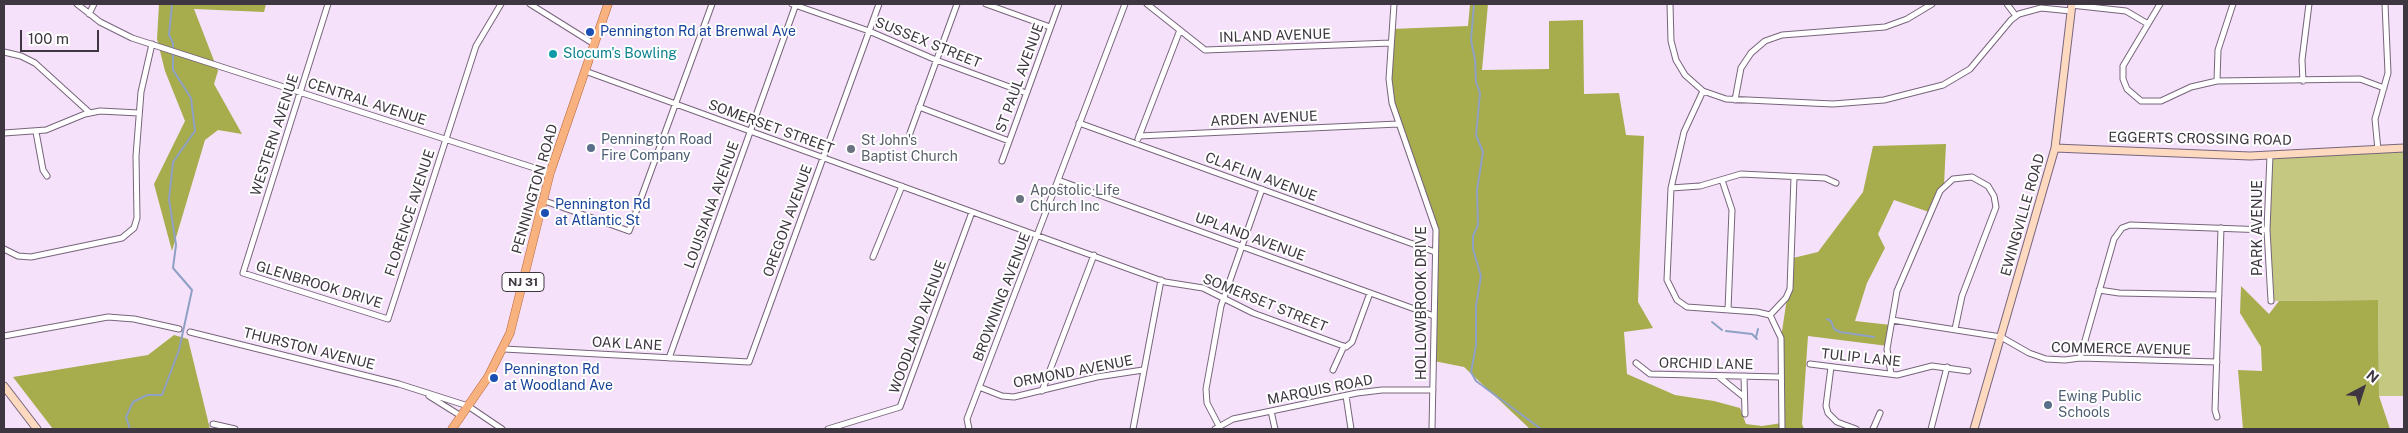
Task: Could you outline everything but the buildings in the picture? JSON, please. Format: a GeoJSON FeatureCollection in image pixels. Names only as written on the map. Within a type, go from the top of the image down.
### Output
{"type":"FeatureCollection","features":[{"type":"Feature","properties":{"kind":"main road","name":"PENNINGTON ROAD"},"geometry":{"type":"LineString","coordinates":[[452,429],[488,377],[504,349],[514,320],[550,173],[608,4]]}},
{"type":"Feature","properties":{"kind":"main road","name":"EWINGVILLE ROAD"},"geometry":{"type":"LineString","coordinates":[[1974,429],[2055,148],[2071,6]]}},
{"type":"Feature","properties":{"kind":"main road","name":"EGGERTS CROSSING ROAD"},"geometry":{"type":"LineString","coordinates":[[2055,148],[2270,155],[2404,148]]}},
{"type":"Feature","properties":{"kind":"main road"},"geometry":{"type":"LineString","coordinates":[[4,386],[37,429]]}},
{"type":"Feature","properties":{"kind":"street","name":"CENTRAL AVENUE"},"geometry":{"type":"LineString","coordinates":[[77,4],[112,29],[174,52],[550,173]]}},
{"type":"Feature","properties":{"kind":"street"},"geometry":{"type":"LineString","coordinates":[[89,14],[94,4]]}},
{"type":"Feature","properties":{"kind":"street","name":"WESTERN AVENUE"},"geometry":{"type":"LineString","coordinates":[[243,273],[328,4]]}},
{"type":"Feature","properties":{"kind":"street","name":"FLORENCE AVENUE"},"geometry":{"type":"LineString","coordinates":[[388,319],[476,46],[501,4]]}},
{"type":"Feature","properties":{"kind":"street"},"geometry":{"type":"LineString","coordinates":[[530,4],[594,44]]}},
{"type":"Feature","properties":{"kind":"street"},"geometry":{"type":"LineString","coordinates":[[542,200],[629,231],[712,4]]}},
{"type":"Feature","properties":{"kind":"street","name":"SUSSEX STREET"},"geometry":{"type":"LineString","coordinates":[[794,4],[869,31],[936,60],[1026,93]]}},
{"type":"Feature","properties":{"kind":"street","name":"LOUISIANA AVENUE"},"geometry":{"type":"LineString","coordinates":[[669,358],[794,4]]}},
{"type":"Feature","properties":{"kind":"street","name":"OREGON AVENUE"},"geometry":{"type":"LineString","coordinates":[[749,362],[878,4]]}},
{"type":"Feature","properties":{"kind":"street"},"geometry":{"type":"LineString","coordinates":[[910,133],[957,4]]}},
{"type":"Feature","properties":{"kind":"street"},"geometry":{"type":"LineString","coordinates":[[986,4],[1050,27]]}},
{"type":"Feature","properties":{"kind":"street","name":"ST PAUL AVENUE"},"geometry":{"type":"LineString","coordinates":[[1002,161],[1059,4]]}},
{"type":"Feature","properties":{"kind":"street","name":"BROWNING AVENUE"},"geometry":{"type":"LineString","coordinates":[[969,429],[966,419],[1125,4]]}},
{"type":"Feature","properties":{"kind":"street","name":"INLAND AVENUE"},"geometry":{"type":"LineString","coordinates":[[1147,4],[1204,50],[1391,43]]}},
{"type":"Feature","properties":{"kind":"street","name":"HOLLOWBROOK DRIVE"},"geometry":{"type":"LineString","coordinates":[[1394,4],[1390,92],[1398,124],[1434,221],[1432,429]]}},
{"type":"Feature","properties":{"kind":"street"},"geometry":{"type":"LineString","coordinates":[[1670,4],[1671,41],[1676,60],[1685,75],[1704,91],[1717,97],[1735,100],[1842,104],[1884,100],[1926,90],[1952,81],[1970,69],[2016,16],[2026,10],[2071,6],[2126,12],[2148,24]]}},
{"type":"Feature","properties":{"kind":"street"},"geometry":{"type":"LineString","coordinates":[[1735,100],[1741,68],[1751,53],[1765,42],[1782,35],[1885,27],[1907,19],[1932,4]]}},
{"type":"Feature","properties":{"kind":"street"},"geometry":{"type":"LineString","coordinates":[[2007,4],[2016,16]]}},
{"type":"Feature","properties":{"kind":"street"},"geometry":{"type":"LineString","coordinates":[[2160,4],[2125,60],[2123,78],[2132,94],[2148,102],[2161,101],[2191,87],[2217,81],[2360,79],[2384,88]]}},
{"type":"Feature","properties":{"kind":"street"},"geometry":{"type":"LineString","coordinates":[[2217,81],[2218,50],[2233,4]]}},
{"type":"Feature","properties":{"kind":"street"},"geometry":{"type":"LineString","coordinates":[[2302,80],[2302,60],[2309,4]]}},
{"type":"Feature","properties":{"kind":"street"},"geometry":{"type":"LineString","coordinates":[[2378,150],[2375,119],[2388,66],[2385,4]]}},
{"type":"Feature","properties":{"kind":"street"},"geometry":{"type":"LineString","coordinates":[[1136,144],[1180,30]]}},
{"type":"Feature","properties":{"kind":"street"},"geometry":{"type":"LineString","coordinates":[[4,248],[18,256],[31,258],[122,238],[131,232],[137,218],[135,178],[142,80],[152,44]]}},
{"type":"Feature","properties":{"kind":"street"},"geometry":{"type":"LineString","coordinates":[[4,52],[21,56],[35,64],[90,113]]}},
{"type":"Feature","properties":{"kind":"street","name":"SOMERSET STREET"},"geometry":{"type":"LineString","coordinates":[[585,71],[1161,280],[1202,288],[1253,313],[1344,346]]}},
{"type":"Feature","properties":{"kind":"street"},"geometry":{"type":"LineString","coordinates":[[1704,91],[1684,132],[1671,188],[1667,280],[1677,300],[1686,306],[1770,315]]}},
{"type":"Feature","properties":{"kind":"street"},"geometry":{"type":"LineString","coordinates":[[919,107],[1009,141]]}},
{"type":"Feature","properties":{"kind":"street"},"geometry":{"type":"LineString","coordinates":[[4,133],[36,132],[56,127],[90,113],[111,111],[139,113]]}},
{"type":"Feature","properties":{"kind":"street","name":"CLAFLIN AVENUE"},"geometry":{"type":"LineString","coordinates":[[1080,124],[1435,252]]}},
{"type":"Feature","properties":{"kind":"street","name":"ARDEN AVENUE"},"geometry":{"type":"LineString","coordinates":[[1139,136],[1398,124]]}},
{"type":"Feature","properties":{"kind":"street"},"geometry":{"type":"LineString","coordinates":[[36,132],[46,176]]}},
{"type":"Feature","properties":{"kind":"street","name":"PARK AVENUE"},"geometry":{"type":"LineString","coordinates":[[2270,155],[2267,230],[2271,301]]}},
{"type":"Feature","properties":{"kind":"street"},"geometry":{"type":"LineString","coordinates":[[1671,188],[1700,186],[1741,174],[1825,178],[1836,184]]}},
{"type":"Feature","properties":{"kind":"street"},"geometry":{"type":"LineString","coordinates":[[1770,315],[1786,298],[1790,290],[1794,177]]}},
{"type":"Feature","properties":{"kind":"street"},"geometry":{"type":"LineString","coordinates":[[1891,374],[1888,349],[1897,291],[1940,191],[1953,179],[1972,177],[1988,186],[1994,196],[1996,207],[1962,296],[1955,329]]}},
{"type":"Feature","properties":{"kind":"street","name":"UPLAND AVENUE"},"geometry":{"type":"LineString","coordinates":[[1058,180],[1434,316]]}},
{"type":"Feature","properties":{"kind":"street"},"geometry":{"type":"LineString","coordinates":[[1722,180],[1732,210],[1728,310]]}},
{"type":"Feature","properties":{"kind":"street"},"geometry":{"type":"LineString","coordinates":[[873,257],[902,186]]}},
{"type":"Feature","properties":{"kind":"street"},"geometry":{"type":"LineString","coordinates":[[1217,428],[1207,403],[1206,389],[1224,298],[1262,189]]}},
{"type":"Feature","properties":{"kind":"street","name":"WOODLAND AVENUE"},"geometry":{"type":"LineString","coordinates":[[828,429],[900,407],[972,212]]}},
{"type":"Feature","properties":{"kind":"street"},"geometry":{"type":"LineString","coordinates":[[2080,358],[2115,236],[2126,226],[2267,230]]}},
{"type":"Feature","properties":{"kind":"street"},"geometry":{"type":"LineString","coordinates":[[2217,417],[2215,410],[2221,228]]}},
{"type":"Feature","properties":{"kind":"street"},"geometry":{"type":"LineString","coordinates":[[1042,391],[1094,255]]}},
{"type":"Feature","properties":{"kind":"street","name":"GLENBROOK DRIVE"},"geometry":{"type":"LineString","coordinates":[[243,273],[388,319]]}},
{"type":"Feature","properties":{"kind":"street"},"geometry":{"type":"LineString","coordinates":[[1133,429],[1161,280]]}},
{"type":"Feature","properties":{"kind":"street"},"geometry":{"type":"LineString","coordinates":[[2100,290],[2118,293],[2219,295]]}},
{"type":"Feature","properties":{"kind":"street"},"geometry":{"type":"LineString","coordinates":[[1333,370],[1344,346],[1346,347],[1351,344],[1370,293]]}},
{"type":"Feature","properties":{"kind":"street"},"geometry":{"type":"LineString","coordinates":[[1770,315],[1781,338],[1782,429]]}},
{"type":"Feature","properties":{"kind":"street"},"geometry":{"type":"LineString","coordinates":[[4,336],[108,317],[134,318],[179,329]]}},
{"type":"Feature","properties":{"kind":"street","name":"COMMERCE AVENUE"},"geometry":{"type":"LineString","coordinates":[[1892,320],[2001,337],[2029,353],[2046,359],[2080,358],[2217,362]]}},
{"type":"Feature","properties":{"kind":"street","name":"THURSTON AVENUE"},"geometry":{"type":"LineString","coordinates":[[190,332],[387,380],[468,406]]}},
{"type":"Feature","properties":{"kind":"street","name":"OAK LANE"},"geometry":{"type":"LineString","coordinates":[[504,349],[749,362]]}},
{"type":"Feature","properties":{"kind":"street","name":"ORCHID LANE"},"geometry":{"type":"LineString","coordinates":[[1636,363],[1650,374],[1781,377]]}},
{"type":"Feature","properties":{"kind":"street","name":"TULIP LANE"},"geometry":{"type":"LineString","coordinates":[[1810,364],[1891,374],[1903,374],[1932,366],[1968,371]]}},
{"type":"Feature","properties":{"kind":"street"},"geometry":{"type":"LineString","coordinates":[[1831,367],[1826,406],[1828,413],[1837,422],[1856,429]]}},
{"type":"Feature","properties":{"kind":"street"},"geometry":{"type":"LineString","coordinates":[[1931,429],[1947,367]]}},
{"type":"Feature","properties":{"kind":"street","name":"ORMOND AVENUE"},"geometry":{"type":"LineString","coordinates":[[979,387],[1008,397],[1143,370]]}},
{"type":"Feature","properties":{"kind":"street"},"geometry":{"type":"LineString","coordinates":[[1718,376],[1744,397]]}},
{"type":"Feature","properties":{"kind":"street"},"geometry":{"type":"LineString","coordinates":[[1744,376],[1745,414]]}},
{"type":"Feature","properties":{"kind":"street","name":"MARQUIS ROAD"},"geometry":{"type":"LineString","coordinates":[[1217,428],[1232,419],[1346,396],[1376,391],[1433,390]]}},
{"type":"Feature","properties":{"kind":"street","name":"THURSTON AVENUE"},"geometry":{"type":"LineString","coordinates":[[422,392],[461,416]]}},
{"type":"Feature","properties":{"kind":"street"},"geometry":{"type":"LineString","coordinates":[[1346,396],[1351,429]]}},
{"type":"Feature","properties":{"kind":"street"},"geometry":{"type":"LineString","coordinates":[[468,406],[502,429]]}},
{"type":"Feature","properties":{"kind":"street"},"geometry":{"type":"LineString","coordinates":[[1271,411],[1275,429]]}},
{"type":"Feature","properties":{"kind":"street"},"geometry":{"type":"LineString","coordinates":[[1873,429],[1880,414]]}},
{"type":"Feature","properties":{"kind":"street"},"geometry":{"type":"LineString","coordinates":[[213,424],[235,429]]}},
{"type":"Feature","properties":{"kind":"green space"},"geometry":{"type":"Polygon","coordinates":[[[159,4],[266,4],[264,12],[194,9],[218,71],[214,84],[242,134],[218,130],[205,140],[172,251],[154,184],[185,121],[165,71],[157,39],[159,4]]]}},
{"type":"Feature","properties":{"kind":"green space"},"geometry":{"type":"Polygon","coordinates":[[[1470,4],[1488,4],[1482,70],[1549,69],[1549,21],[1583,20],[1584,94],[1619,93],[1626,135],[1644,136],[1638,302],[1653,328],[1624,332],[1627,374],[1675,395],[1714,401],[1740,408],[1746,424],[1762,426],[1782,423],[1781,338],[1793,258],[1818,252],[1863,192],[1873,146],[1946,144],[1944,185],[1929,212],[1894,200],[1878,234],[1885,248],[1867,283],[1855,321],[1891,325],[1888,346],[1808,336],[1802,424],[1804,429],[1530,429],[1464,367],[1434,361],[1436,228],[1393,113],[1389,60],[1391,29],[1468,26],[1470,4]]]}},
{"type":"Feature","properties":{"kind":"green space"},"geometry":{"type":"Polygon","coordinates":[[[2404,148],[2404,396],[2379,396],[2378,300],[2271,301],[2267,230],[2270,155],[2404,148]]]}},
{"type":"Feature","properties":{"kind":"green space"},"geometry":{"type":"Polygon","coordinates":[[[2241,286],[2269,314],[2279,301],[2378,300],[2379,396],[2390,429],[2243,429],[2238,370],[2262,371],[2261,347],[2240,313],[2241,286]]]}},
{"type":"Feature","properties":{"kind":"green space"},"geometry":{"type":"Polygon","coordinates":[[[174,335],[188,339],[210,429],[53,429],[13,377],[148,355],[174,335]]]}},
{"type":"Feature","properties":{"kind":"waterway"},"geometry":{"type":"LineString","coordinates":[[130,429],[126,417],[133,402],[147,395],[162,395],[179,350],[192,290],[173,268],[176,245],[169,199],[173,162],[195,131],[191,98],[173,70],[173,43],[169,35],[172,4]]}},
{"type":"Feature","properties":{"kind":"waterway"},"geometry":{"type":"LineString","coordinates":[[1474,4],[1471,40],[1475,60],[1476,82],[1480,93],[1476,135],[1483,152],[1477,190],[1478,225],[1473,236],[1473,249],[1481,276],[1476,306],[1476,345],[1471,372],[1476,381],[1541,429]]}},
{"type":"Feature","properties":{"kind":"waterway"},"geometry":{"type":"LineString","coordinates":[[1827,319],[1831,321],[1834,329],[1840,332],[1874,337]]}},
{"type":"Feature","properties":{"kind":"waterway"},"geometry":{"type":"LineString","coordinates":[[1712,322],[1722,330]]}},
{"type":"Feature","properties":{"kind":"waterway"},"geometry":{"type":"LineString","coordinates":[[1756,337],[1758,329]]}},
{"type":"Feature","properties":{"kind":"waterway"},"geometry":{"type":"LineString","coordinates":[[1726,331],[1752,334],[1757,339]]}},
{"type":"Feature","properties":{"kind":"place","name":"Pennington Rd at Brenwal Ave"},"geometry":{"type":"Point","coordinates":[590,32]}},
{"type":"Feature","properties":{"kind":"place","name":"Slocum's Bowling"},"geometry":{"type":"Point","coordinates":[553,54]}},
{"type":"Feature","properties":{"kind":"place","name":"Pennington Road Fire Company"},"geometry":{"type":"Point","coordinates":[591,148]}},
{"type":"Feature","properties":{"kind":"place","name":"St John's Baptist Church"},"geometry":{"type":"Point","coordinates":[851,149]}},
{"type":"Feature","properties":{"kind":"place","name":"Apostolic Life Church Inc"},"geometry":{"type":"Point","coordinates":[1020,199]}},
{"type":"Feature","properties":{"kind":"place","name":"Pennington Rd at Atlantic St"},"geometry":{"type":"Point","coordinates":[545,213]}},
{"type":"Feature","properties":{"kind":"place","name":"Pennington Rd at Woodland Ave"},"geometry":{"type":"Point","coordinates":[494,378]}},
{"type":"Feature","properties":{"kind":"place","name":"Ewing Public Schools"},"geometry":{"type":"Point","coordinates":[2048,405]}}]}
